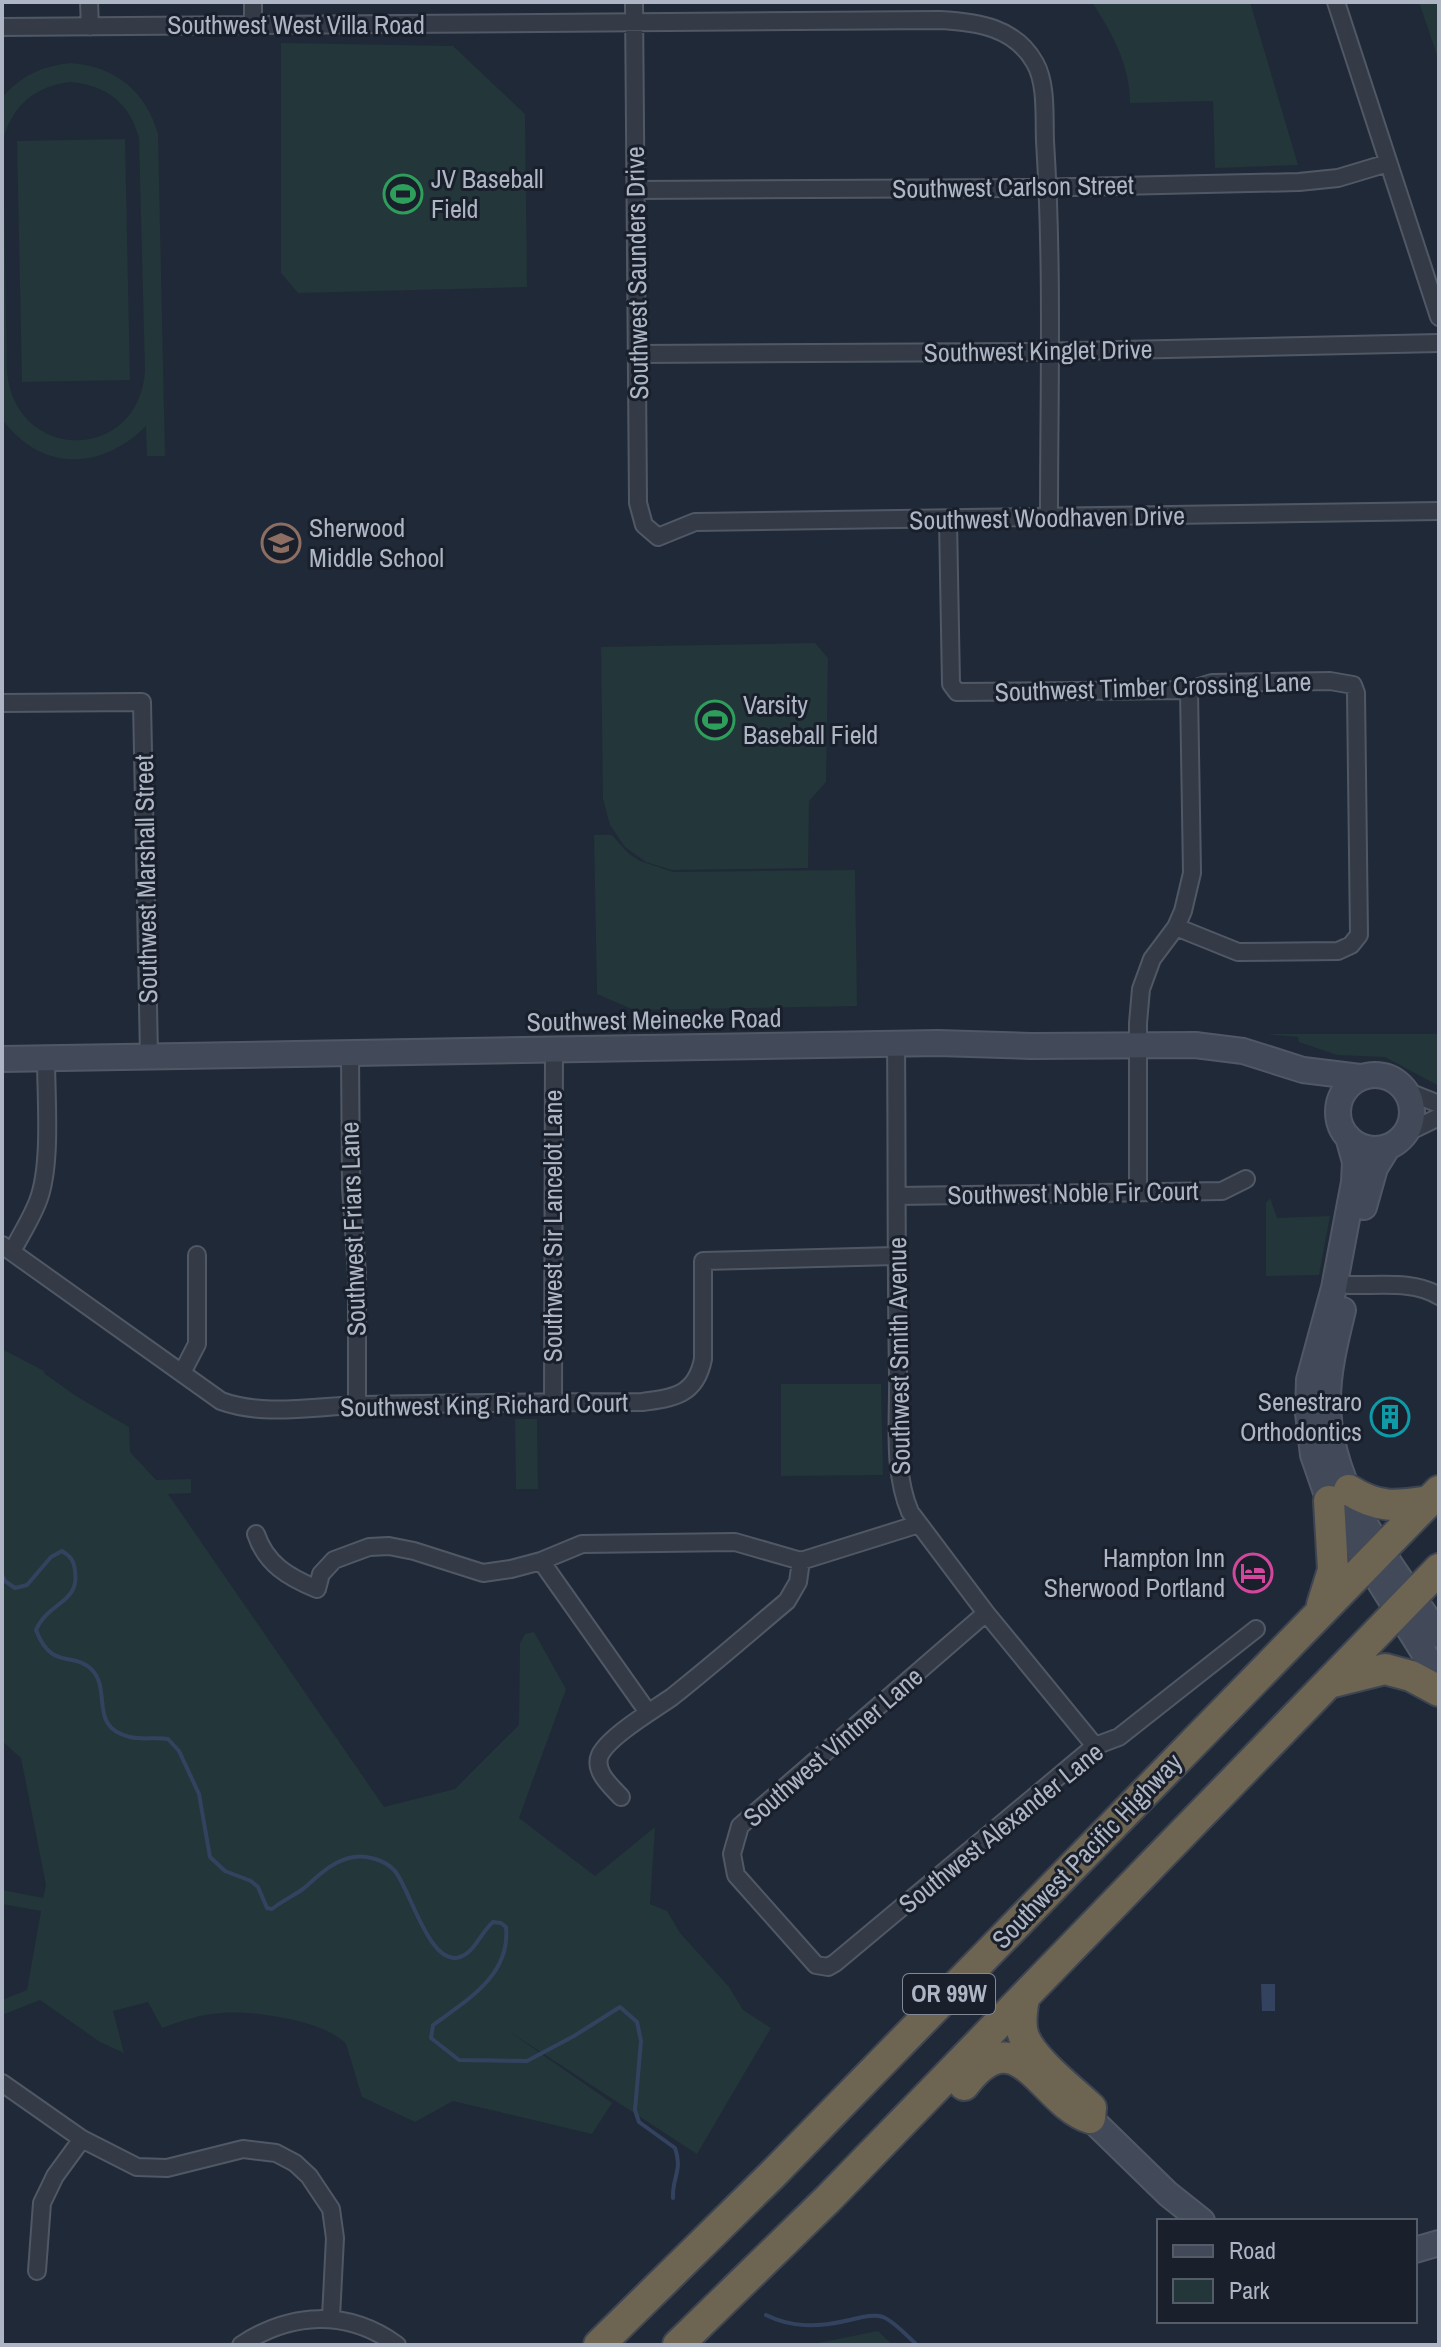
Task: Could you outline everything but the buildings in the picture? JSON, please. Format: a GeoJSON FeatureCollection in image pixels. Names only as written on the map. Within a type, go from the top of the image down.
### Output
{"type":"FeatureCollection","features":[{"type":"Feature","properties":{"kind":"highway"},"geometry":{"type":"LineString","coordinates":[[1319,1612],[1333,1570],[1339,1495],[1384,1505],[1434,1496]]}},
{"type":"Feature","properties":{"kind":"highway","name":"Southwest Pacific Highway"},"geometry":{"type":"LineString","coordinates":[[599,2345],[868,2077],[1434,1496]]}},
{"type":"Feature","properties":{"kind":"highway","name":"OR 99W"},"geometry":{"type":"LineString","coordinates":[[678,2345],[907,2118],[1439,1569]]}},
{"type":"Feature","properties":{"kind":"highway"},"geometry":{"type":"LineString","coordinates":[[1327,1684],[1385,1669],[1411,1676],[1439,1691]]}},
{"type":"Feature","properties":{"kind":"highway"},"geometry":{"type":"LineString","coordinates":[[907,2118],[959,2092],[987,2062],[1008,2058],[1031,2068],[1079,2115],[1090,2118],[1091,2108],[1035,2054],[1024,2039],[1021,2017],[1024,1998]]}},
{"type":"Feature","properties":{"kind":"main road","name":"Southwest Meinecke Road"},"geometry":{"type":"LineString","coordinates":[[2,1059],[896,1044],[1138,1044],[1218,1047],[1268,1058],[1303,1070],[1360,1077]]}},
{"type":"Feature","properties":{"kind":"main road","name":"Southwest Meinecke Road"},"geometry":{"type":"LineString","coordinates":[[1303,1070],[1309,1081],[1325,1092],[1343,1126]]}},
{"type":"Feature","properties":{"kind":"main road"},"geometry":{"type":"LineString","coordinates":[[1339,1495],[1328,1401],[1331,1366],[1371,1177],[1413,1110],[1406,1091],[1398,1083],[1372,1075],[1360,1077],[1343,1093],[1343,1126],[1355,1162],[1354,1182],[1334,1288],[1316,1349],[1308,1413],[1313,1455],[1405,1603],[1439,1677]]}},
{"type":"Feature","properties":{"kind":"main road"},"geometry":{"type":"LineString","coordinates":[[1343,1126],[1367,1149],[1397,1140]]}},
{"type":"Feature","properties":{"kind":"main road"},"geometry":{"type":"LineString","coordinates":[[1405,1603],[1439,1635]]}},
{"type":"Feature","properties":{"kind":"main road"},"geometry":{"type":"LineString","coordinates":[[1090,2118],[1168,2194],[1199,2219]]}},
{"type":"Feature","properties":{"kind":"main road"},"geometry":{"type":"LineString","coordinates":[[1417,2249],[1439,2243]]}},
{"type":"Feature","properties":{"kind":"street"},"geometry":{"type":"LineString","coordinates":[[89,2],[90,27]]}},
{"type":"Feature","properties":{"kind":"street"},"geometry":{"type":"LineString","coordinates":[[253,2],[253,26]]}},
{"type":"Feature","properties":{"kind":"street","name":"Southwest Saunders Drive"},"geometry":{"type":"LineString","coordinates":[[634,2],[638,503],[644,525],[658,537]]}},
{"type":"Feature","properties":{"kind":"street"},"geometry":{"type":"LineString","coordinates":[[1336,2],[1439,317]]}},
{"type":"Feature","properties":{"kind":"street","name":"Southwest West Villa Road"},"geometry":{"type":"LineString","coordinates":[[2,27],[940,20],[975,22],[1006,32],[1024,48],[1036,65],[1042,88],[1048,187],[1049,518]]}},
{"type":"Feature","properties":{"kind":"street","name":"Southwest Carlson Street"},"geometry":{"type":"LineString","coordinates":[[636,190],[1299,182],[1338,178],[1388,163]]}},
{"type":"Feature","properties":{"kind":"street","name":"Southwest Kinglet Drive"},"geometry":{"type":"LineString","coordinates":[[638,354],[1049,352],[1439,343]]}},
{"type":"Feature","properties":{"kind":"street","name":"Southwest Woodhaven Drive"},"geometry":{"type":"LineString","coordinates":[[658,537],[695,522],[1439,511]]}},
{"type":"Feature","properties":{"kind":"street","name":"Southwest Timber Crossing Lane"},"geometry":{"type":"LineString","coordinates":[[948,520],[953,688],[964,692],[1189,690],[1212,683],[1330,681],[1353,685],[1356,693],[1359,935],[1338,951],[1247,953],[1229,949],[1176,927]]}},
{"type":"Feature","properties":{"kind":"street"},"geometry":{"type":"LineString","coordinates":[[1138,1191],[1139,1009],[1145,976],[1152,959],[1176,927],[1192,873],[1189,690]]}},
{"type":"Feature","properties":{"kind":"street","name":"Southwest Marshall Street"},"geometry":{"type":"LineString","coordinates":[[2,703],[142,702],[149,1056]]}},
{"type":"Feature","properties":{"kind":"street","name":"Southwest Smith Avenue"},"geometry":{"type":"LineString","coordinates":[[896,1044],[895,1256],[902,1488],[910,1512],[986,1613],[1095,1746]]}},
{"type":"Feature","properties":{"kind":"street","name":"Southwest Sir Lancelot Lane"},"geometry":{"type":"LineString","coordinates":[[553,1402],[554,1049]]}},
{"type":"Feature","properties":{"kind":"street","name":"Southwest Friars Lane"},"geometry":{"type":"LineString","coordinates":[[350,1053],[351,1188],[357,1274],[357,1405]]}},
{"type":"Feature","properties":{"kind":"street"},"geometry":{"type":"LineString","coordinates":[[7,1248],[39,1199],[42,1185],[46,1138],[46,1058]]}},
{"type":"Feature","properties":{"kind":"street"},"geometry":{"type":"LineString","coordinates":[[1406,1091],[1439,1104]]}},
{"type":"Feature","properties":{"kind":"street"},"geometry":{"type":"LineString","coordinates":[[1397,1140],[1439,1117]]}},
{"type":"Feature","properties":{"kind":"street","name":"Southwest Noble Fir Court"},"geometry":{"type":"LineString","coordinates":[[897,1196],[1222,1191],[1246,1179]]}},
{"type":"Feature","properties":{"kind":"street","name":"Southwest King Richard Court"},"geometry":{"type":"LineString","coordinates":[[7,1248],[221,1401],[239,1408],[259,1410],[357,1405],[665,1400],[683,1393],[694,1384],[703,1359],[703,1261],[895,1256]]}},
{"type":"Feature","properties":{"kind":"street"},"geometry":{"type":"LineString","coordinates":[[182,1373],[197,1344],[197,1255]]}},
{"type":"Feature","properties":{"kind":"street"},"geometry":{"type":"LineString","coordinates":[[1348,1285],[1415,1286],[1439,1296]]}},
{"type":"Feature","properties":{"kind":"street"},"geometry":{"type":"LineString","coordinates":[[256,1534],[271,1562],[290,1578],[317,1589],[321,1574],[334,1560],[369,1547],[389,1546],[414,1551],[483,1573],[541,1561],[582,1544],[719,1541],[753,1546],[801,1561],[919,1524]]}},
{"type":"Feature","properties":{"kind":"street"},"geometry":{"type":"LineString","coordinates":[[541,1561],[647,1711]]}},
{"type":"Feature","properties":{"kind":"street"},"geometry":{"type":"LineString","coordinates":[[621,1797],[603,1777],[598,1766],[600,1755],[647,1711],[675,1694],[787,1601],[798,1582],[801,1561]]}},
{"type":"Feature","properties":{"kind":"street","name":"Southwest Vintner Lane"},"geometry":{"type":"LineString","coordinates":[[821,1967],[809,1958],[736,1875],[732,1854],[740,1826],[986,1613]]}},
{"type":"Feature","properties":{"kind":"street","name":"Southwest Alexander Lane"},"geometry":{"type":"LineString","coordinates":[[821,1967],[835,1963],[1095,1746],[1119,1737],[1256,1629]]}},
{"type":"Feature","properties":{"kind":"street"},"geometry":{"type":"LineString","coordinates":[[2,2083],[82,2139],[137,2167],[167,2168],[243,2149],[276,2153],[295,2163],[309,2176],[331,2209],[335,2238],[331,2317]]}},
{"type":"Feature","properties":{"kind":"street"},"geometry":{"type":"LineString","coordinates":[[37,2271],[42,2203],[55,2176],[82,2139]]}},
{"type":"Feature","properties":{"kind":"street"},"geometry":{"type":"LineString","coordinates":[[241,2345],[259,2332],[280,2324],[331,2317],[364,2326],[397,2345]]}},
{"type":"Feature","properties":{"kind":"green space"},"geometry":{"type":"Polygon","coordinates":[[[1092,2],[1250,2],[1298,165],[1215,168],[1213,101],[1130,103],[1127,76],[1118,50],[1092,2]]]}},
{"type":"Feature","properties":{"kind":"green space"},"geometry":{"type":"Polygon","coordinates":[[[1419,2],[1439,2],[1439,61],[1419,2]]]}},
{"type":"Feature","properties":{"kind":"green space","name":"JV Baseball Field"},"geometry":{"type":"Polygon","coordinates":[[[281,43],[453,46],[525,114],[527,287],[298,293],[281,273],[281,43]]]}},
{"type":"Feature","properties":{"kind":"green space"},"geometry":{"type":"Polygon","coordinates":[[[60,64],[86,65],[114,75],[137,93],[146,105],[158,134],[165,456],[147,456],[146,426],[110,451],[91,458],[72,459],[35,449],[2,419],[2,98],[24,78],[60,64]],[[57,84],[36,93],[12,117],[3,140],[7,373],[16,403],[32,424],[53,436],[78,440],[101,436],[122,422],[138,401],[145,371],[139,138],[129,115],[115,98],[83,84],[57,84]]]}},
{"type":"Feature","properties":{"kind":"green space"},"geometry":{"type":"Polygon","coordinates":[[[125,139],[130,380],[22,382],[17,141],[125,139]]]}},
{"type":"Feature","properties":{"kind":"green space","name":"Varsity Baseball Field"},"geometry":{"type":"Polygon","coordinates":[[[815,643],[828,658],[826,782],[809,801],[808,868],[672,870],[646,862],[625,847],[610,825],[603,799],[601,647],[815,643]]]}},
{"type":"Feature","properties":{"kind":"green space"},"geometry":{"type":"Polygon","coordinates":[[[594,835],[612,835],[640,861],[673,872],[855,870],[857,1006],[634,1010],[597,994],[594,835]]]}},
{"type":"Feature","properties":{"kind":"green space"},"geometry":{"type":"Polygon","coordinates":[[[1266,1034],[1439,1034],[1439,1086],[1385,1057],[1337,1055],[1299,1042],[1298,1037],[1266,1034]]]}},
{"type":"Feature","properties":{"kind":"green space"},"geometry":{"type":"Polygon","coordinates":[[[1270,1198],[1277,1218],[1330,1216],[1319,1275],[1266,1276],[1266,1203],[1270,1198]]]}},
{"type":"Feature","properties":{"kind":"green space"},"geometry":{"type":"Polygon","coordinates":[[[2,1349],[44,1371],[76,1396],[129,1427],[130,1452],[156,1480],[191,1479],[191,1493],[168,1494],[384,1807],[455,1789],[519,1725],[520,1643],[525,1634],[534,1632],[566,1689],[519,1818],[595,1876],[655,1827],[650,1904],[667,1911],[680,1933],[729,1987],[743,2010],[771,2028],[697,2154],[510,2032],[612,2103],[592,2134],[453,2101],[415,2122],[362,2097],[346,2044],[322,2029],[288,2019],[251,2013],[222,2013],[199,2016],[162,2028],[148,2002],[113,2011],[124,2053],[100,2042],[40,2000],[2,2015],[2,2000],[27,1990],[41,1911],[2,1904],[2,1890],[43,1898],[46,1885],[21,1758],[2,1741],[2,1349]]]}},
{"type":"Feature","properties":{"kind":"green space"},"geometry":{"type":"Polygon","coordinates":[[[781,1384],[881,1384],[883,1475],[781,1476],[781,1384]]]}},
{"type":"Feature","properties":{"kind":"green space"},"geometry":{"type":"Polygon","coordinates":[[[515,1419],[537,1419],[538,1489],[516,1489],[515,1419]]]}},
{"type":"Feature","properties":{"kind":"green space"},"geometry":{"type":"Polygon","coordinates":[[[878,2331],[893,2345],[808,2345],[878,2331]]]}},
{"type":"Feature","properties":{"kind":"water"},"geometry":{"type":"Polygon","coordinates":[[[1261,1984],[1275,1984],[1275,2011],[1262,2011],[1261,1984]]]}},
{"type":"Feature","properties":{"kind":"waterway"},"geometry":{"type":"LineString","coordinates":[[2,1575],[15,1588],[27,1585],[51,1557],[62,1551],[71,1559],[75,1571],[73,1590],[41,1621],[36,1630],[42,1643],[56,1656],[86,1665],[93,1671],[101,1689],[109,1726],[135,1738],[168,1739],[179,1751],[199,1794],[210,1857],[225,1871],[258,1887],[267,1908],[272,1909],[299,1892],[339,1861],[364,1857],[381,1861],[394,1870],[429,1938],[449,1957],[465,1954],[493,1922],[506,1927],[506,1944],[494,1973],[472,1996],[433,2025],[431,2038],[459,2060],[527,2061],[620,2007],[637,2022],[641,2041],[635,2110],[639,2122],[675,2148],[678,2168],[673,2198]]}},
{"type":"Feature","properties":{"kind":"waterway"},"geometry":{"type":"LineString","coordinates":[[766,2315],[805,2325],[879,2316],[892,2322],[917,2345]]}},
{"type":"Feature","properties":{"kind":"place","name":"JV Baseball Field"},"geometry":{"type":"Point","coordinates":[403,194]}},
{"type":"Feature","properties":{"kind":"place","name":"Sherwood Middle School"},"geometry":{"type":"Point","coordinates":[281,543]}},
{"type":"Feature","properties":{"kind":"place","name":"Varsity Baseball Field"},"geometry":{"type":"Point","coordinates":[715,720]}},
{"type":"Feature","properties":{"kind":"place","name":"Senestraro Orthodontics"},"geometry":{"type":"Point","coordinates":[1390,1417]}},
{"type":"Feature","properties":{"kind":"place","name":"Hampton Inn Sherwood Portland"},"geometry":{"type":"Point","coordinates":[1253,1573]}}]}
